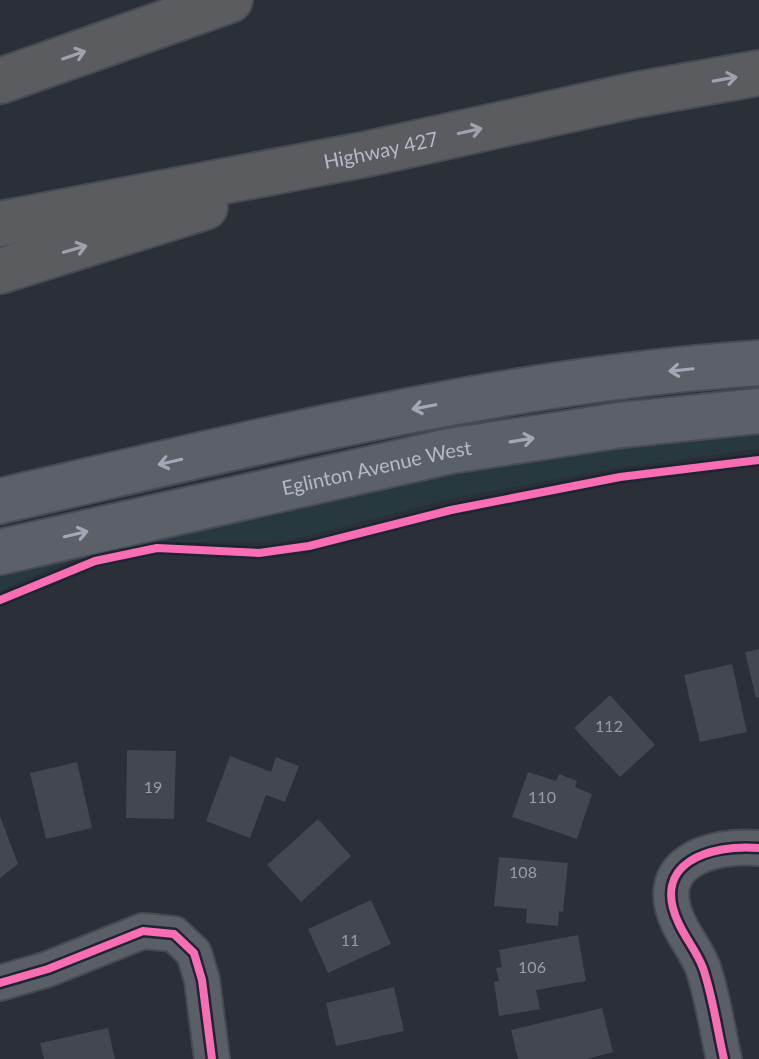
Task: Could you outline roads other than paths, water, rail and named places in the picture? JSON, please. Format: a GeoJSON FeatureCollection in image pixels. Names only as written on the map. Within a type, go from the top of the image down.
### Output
{"type":"FeatureCollection","features":[{"type":"Feature","properties":{"kind":"highway"},"geometry":{"type":"LineString","coordinates":[[0,81],[230,0]]}},
{"type":"Feature","properties":{"kind":"highway","name":"Highway 427"},"geometry":{"type":"LineString","coordinates":[[0,224],[367,154],[635,95],[759,73]]}},
{"type":"Feature","properties":{"kind":"highway"},"geometry":{"type":"LineString","coordinates":[[0,271],[367,154]]}},
{"type":"Feature","properties":{"kind":"main road"},"geometry":{"type":"LineString","coordinates":[[0,501],[429,406],[574,382],[759,363]]}},
{"type":"Feature","properties":{"kind":"main road","name":"Eglinton Avenue West"},"geometry":{"type":"LineString","coordinates":[[0,552],[450,451],[621,425],[759,411]]}},
{"type":"Feature","properties":{"kind":"street"},"geometry":{"type":"LineString","coordinates":[[724,1059],[702,965],[677,922],[672,889],[682,864],[708,850],[759,848]]}},
{"type":"Feature","properties":{"kind":"street"},"geometry":{"type":"LineString","coordinates":[[0,983],[48,969],[143,931],[174,934],[194,953],[202,980],[212,1059]]}}]}
